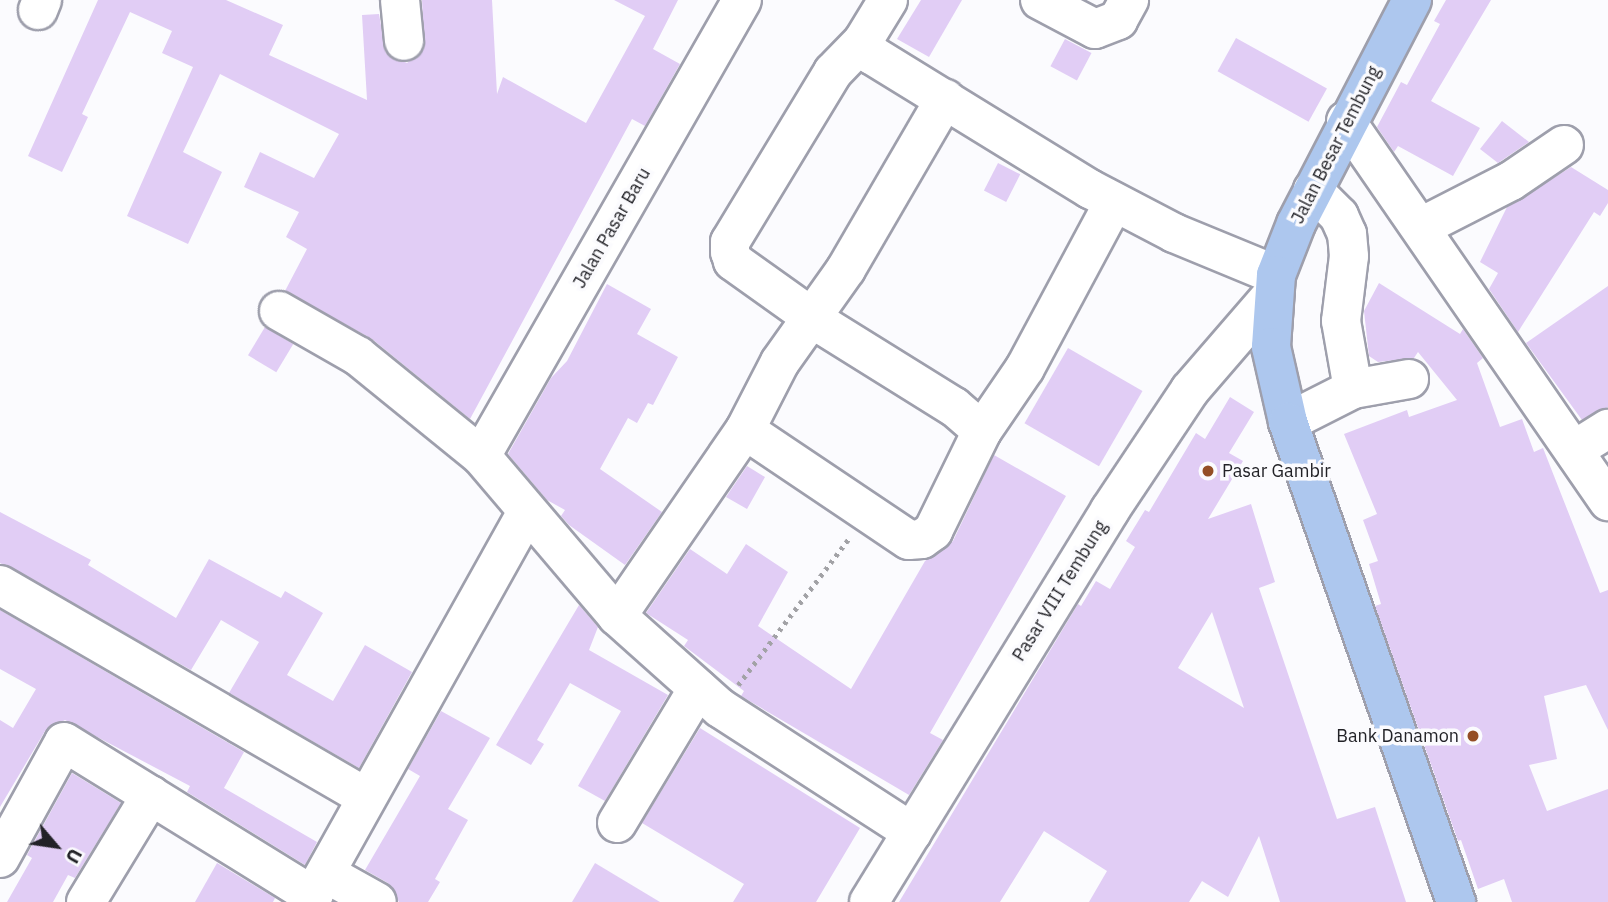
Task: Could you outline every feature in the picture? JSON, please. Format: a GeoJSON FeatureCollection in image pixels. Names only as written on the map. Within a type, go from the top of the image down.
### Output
{"type":"FeatureCollection","features":[{"type":"Feature","properties":{"kind":"highway","name":"Jalan Besar Tembung"},"geometry":{"type":"LineString","coordinates":[[1274,285],[1313,190],[1346,121],[1412,0]]}},
{"type":"Feature","properties":{"kind":"highway"},"geometry":{"type":"LineString","coordinates":[[1274,285],[1271,347],[1288,422],[1456,902]]}},
{"type":"Feature","properties":{"kind":"street"},"geometry":{"type":"LineString","coordinates":[[400,0],[404,41]]}},
{"type":"Feature","properties":{"kind":"street","name":"Jalan Pasar Baru"},"geometry":{"type":"LineString","coordinates":[[481,456],[742,0]]}},
{"type":"Feature","properties":{"kind":"street"},"geometry":{"type":"LineString","coordinates":[[888,0],[863,41],[832,72],[730,242],[733,261],[814,319],[954,407],[982,431]]}},
{"type":"Feature","properties":{"kind":"street"},"geometry":{"type":"LineString","coordinates":[[1040,0],[1095,29],[1118,20],[1129,0]]}},
{"type":"Feature","properties":{"kind":"street"},"geometry":{"type":"LineString","coordinates":[[863,41],[872,55],[1114,202],[1274,285]]}},
{"type":"Feature","properties":{"kind":"street"},"geometry":{"type":"LineString","coordinates":[[617,616],[745,430],[780,362],[814,319],[945,99]]}},
{"type":"Feature","properties":{"kind":"street"},"geometry":{"type":"LineString","coordinates":[[1346,121],[1608,501]]}},
{"type":"Feature","properties":{"kind":"street"},"geometry":{"type":"LineString","coordinates":[[1421,227],[1511,181],[1564,145]]}},
{"type":"Feature","properties":{"kind":"street"},"geometry":{"type":"LineString","coordinates":[[1313,190],[1339,216],[1347,234],[1349,256],[1340,321],[1353,389]]}},
{"type":"Feature","properties":{"kind":"street"},"geometry":{"type":"LineString","coordinates":[[745,430],[909,540],[922,539],[933,531],[982,431],[1025,368],[1114,202]]}},
{"type":"Feature","properties":{"kind":"street","name":"Pasar VIII Tembung"},"geometry":{"type":"LineString","coordinates":[[869,902],[1190,390],[1274,285]]}},
{"type":"Feature","properties":{"kind":"street"},"geometry":{"type":"LineString","coordinates":[[279,311],[358,356],[481,456],[526,513],[617,616],[709,698],[912,832]]}},
{"type":"Feature","properties":{"kind":"street"},"geometry":{"type":"LineString","coordinates":[[1288,422],[1353,389],[1409,379]]}},
{"type":"Feature","properties":{"kind":"street"},"geometry":{"type":"LineString","coordinates":[[1574,450],[1608,429]]}},
{"type":"Feature","properties":{"kind":"street"},"geometry":{"type":"LineString","coordinates":[[316,890],[526,513]]}},
{"type":"Feature","properties":{"kind":"street"},"geometry":{"type":"LineString","coordinates":[[0,585],[366,797]]}},
{"type":"Feature","properties":{"kind":"street"},"geometry":{"type":"LineString","coordinates":[[617,823],[709,698]]}},
{"type":"Feature","properties":{"kind":"street"},"geometry":{"type":"LineString","coordinates":[[0,858],[64,743],[316,890],[377,902]]}},
{"type":"Feature","properties":{"kind":"street"},"geometry":{"type":"LineString","coordinates":[[86,902],[151,795]]}},
{"type":"Feature","properties":{"kind":"path"},"geometry":{"type":"LineString","coordinates":[[709,698],[868,512]]}},
{"type":"Feature","properties":{"kind":"building"},"geometry":{"type":"Polygon","coordinates":[[[98,0],[226,0],[283,25],[269,55],[367,100],[362,15],[379,14],[386,53],[407,63],[424,49],[422,0],[492,0],[497,94],[503,77],[586,123],[645,16],[614,0],[678,0],[653,49],[680,64],[645,126],[632,119],[470,419],[372,339],[285,291],[307,249],[286,237],[299,212],[244,187],[260,152],[314,178],[339,134],[220,74],[183,152],[222,172],[188,244],[127,216],[193,67],[162,53],[172,31],[130,12],[82,114],[88,117],[62,172],[28,156],[98,0]]]}},
{"type":"Feature","properties":{"kind":"building"},"geometry":{"type":"Polygon","coordinates":[[[921,0],[962,0],[929,57],[897,39],[921,0]]]}},
{"type":"Feature","properties":{"kind":"building"},"geometry":{"type":"Polygon","coordinates":[[[1446,0],[1491,0],[1431,101],[1480,128],[1453,176],[1398,146],[1394,152],[1377,127],[1401,82],[1407,85],[1440,24],[1434,21],[1446,0]]]}},
{"type":"Feature","properties":{"kind":"building"},"geometry":{"type":"Polygon","coordinates":[[[1236,38],[1327,88],[1309,122],[1218,71],[1236,38]]]}},
{"type":"Feature","properties":{"kind":"building"},"geometry":{"type":"Polygon","coordinates":[[[1065,39],[1091,53],[1077,80],[1050,66],[1065,39]]]}},
{"type":"Feature","properties":{"kind":"building"},"geometry":{"type":"Polygon","coordinates":[[[1502,121],[1529,142],[1498,163],[1480,149],[1502,121]]]}},
{"type":"Feature","properties":{"kind":"building"},"geometry":{"type":"Polygon","coordinates":[[[998,163],[1020,174],[1006,202],[984,191],[998,163]]]}},
{"type":"Feature","properties":{"kind":"building"},"geometry":{"type":"Polygon","coordinates":[[[1571,167],[1608,190],[1608,203],[1600,216],[1594,212],[1518,332],[1489,289],[1498,273],[1480,262],[1507,207],[1571,167]]]}},
{"type":"Feature","properties":{"kind":"building"},"geometry":{"type":"Polygon","coordinates":[[[1379,283],[1460,334],[1463,329],[1483,358],[1477,363],[1500,427],[1522,419],[1534,452],[1543,448],[1600,593],[1608,590],[1608,730],[1586,685],[1544,696],[1557,759],[1529,765],[1547,811],[1608,789],[1608,902],[1512,902],[1504,879],[1478,889],[1461,840],[1458,841],[1375,606],[1381,604],[1369,564],[1378,561],[1363,520],[1377,514],[1344,434],[1407,410],[1409,417],[1457,400],[1418,352],[1414,358],[1378,362],[1369,356],[1364,311],[1379,283]]]}},
{"type":"Feature","properties":{"kind":"building"},"geometry":{"type":"Polygon","coordinates":[[[607,284],[651,309],[637,334],[678,357],[653,405],[648,403],[637,423],[628,418],[600,469],[662,512],[625,565],[569,525],[561,516],[565,510],[547,500],[508,454],[551,378],[567,361],[607,284]]]}},
{"type":"Feature","properties":{"kind":"building"},"geometry":{"type":"Polygon","coordinates":[[[1608,286],[1608,407],[1582,420],[1526,343],[1608,286]]]}},
{"type":"Feature","properties":{"kind":"building"},"geometry":{"type":"Polygon","coordinates":[[[265,327],[293,344],[276,372],[248,355],[265,327]]]}},
{"type":"Feature","properties":{"kind":"building"},"geometry":{"type":"Polygon","coordinates":[[[1068,348],[1142,391],[1099,466],[1024,423],[1068,348]]]}},
{"type":"Feature","properties":{"kind":"building"},"geometry":{"type":"Polygon","coordinates":[[[1230,397],[1254,412],[1229,453],[1243,461],[1208,519],[1251,504],[1275,582],[1259,588],[1337,819],[1375,807],[1406,902],[1280,902],[1259,836],[1228,897],[1202,881],[1189,902],[1089,902],[1107,871],[1044,831],[1000,902],[899,902],[1078,604],[1081,606],[1096,581],[1110,589],[1135,547],[1126,541],[1145,510],[1149,512],[1196,433],[1205,439],[1230,397]],[[1212,612],[1178,668],[1244,708],[1212,612]]]}},
{"type":"Feature","properties":{"kind":"building"},"geometry":{"type":"Polygon","coordinates":[[[994,455],[1066,496],[930,733],[943,740],[909,795],[741,696],[744,691],[684,646],[688,640],[646,613],[690,549],[727,574],[746,544],[788,572],[758,626],[851,689],[925,561],[953,541],[994,455]]]}},
{"type":"Feature","properties":{"kind":"building"},"geometry":{"type":"Polygon","coordinates":[[[747,466],[765,477],[747,509],[726,497],[747,466]]]}},
{"type":"Feature","properties":{"kind":"building"},"geometry":{"type":"Polygon","coordinates":[[[0,512],[91,560],[88,565],[176,618],[209,559],[281,598],[285,591],[323,613],[287,675],[333,701],[365,645],[412,672],[359,768],[229,693],[259,642],[221,620],[191,670],[0,563],[0,512]]]}},
{"type":"Feature","properties":{"kind":"building"},"geometry":{"type":"Polygon","coordinates":[[[579,605],[598,627],[589,650],[668,695],[605,801],[578,786],[621,711],[570,683],[537,740],[544,744],[531,765],[496,745],[579,605]]]}},
{"type":"Feature","properties":{"kind":"building"},"geometry":{"type":"Polygon","coordinates":[[[0,610],[244,752],[224,788],[317,842],[305,865],[187,792],[190,786],[65,720],[45,731],[0,807],[0,720],[13,728],[36,689],[0,669],[0,610]]]}},
{"type":"Feature","properties":{"kind":"building"},"geometry":{"type":"Polygon","coordinates":[[[441,711],[490,738],[448,809],[468,820],[435,879],[440,882],[428,902],[399,902],[388,883],[365,870],[420,776],[408,769],[441,711]]]}},
{"type":"Feature","properties":{"kind":"building"},"geometry":{"type":"Polygon","coordinates":[[[700,728],[860,828],[816,902],[733,902],[744,884],[642,823],[700,728]]]}},
{"type":"Feature","properties":{"kind":"building"},"geometry":{"type":"Polygon","coordinates":[[[72,773],[121,803],[75,878],[68,875],[53,902],[7,902],[32,858],[27,855],[72,773]]]}},
{"type":"Feature","properties":{"kind":"building"},"geometry":{"type":"Polygon","coordinates":[[[217,863],[275,898],[273,902],[195,902],[217,863]]]}},
{"type":"Feature","properties":{"kind":"building"},"geometry":{"type":"Polygon","coordinates":[[[595,863],[660,902],[572,902],[595,863]]]}},
{"type":"Feature","properties":{"kind":"place","name":"Pasar Gambir"},"geometry":{"type":"Point","coordinates":[1208,471]}},
{"type":"Feature","properties":{"kind":"place","name":"Bank Danamon"},"geometry":{"type":"Point","coordinates":[1473,736]}}]}
